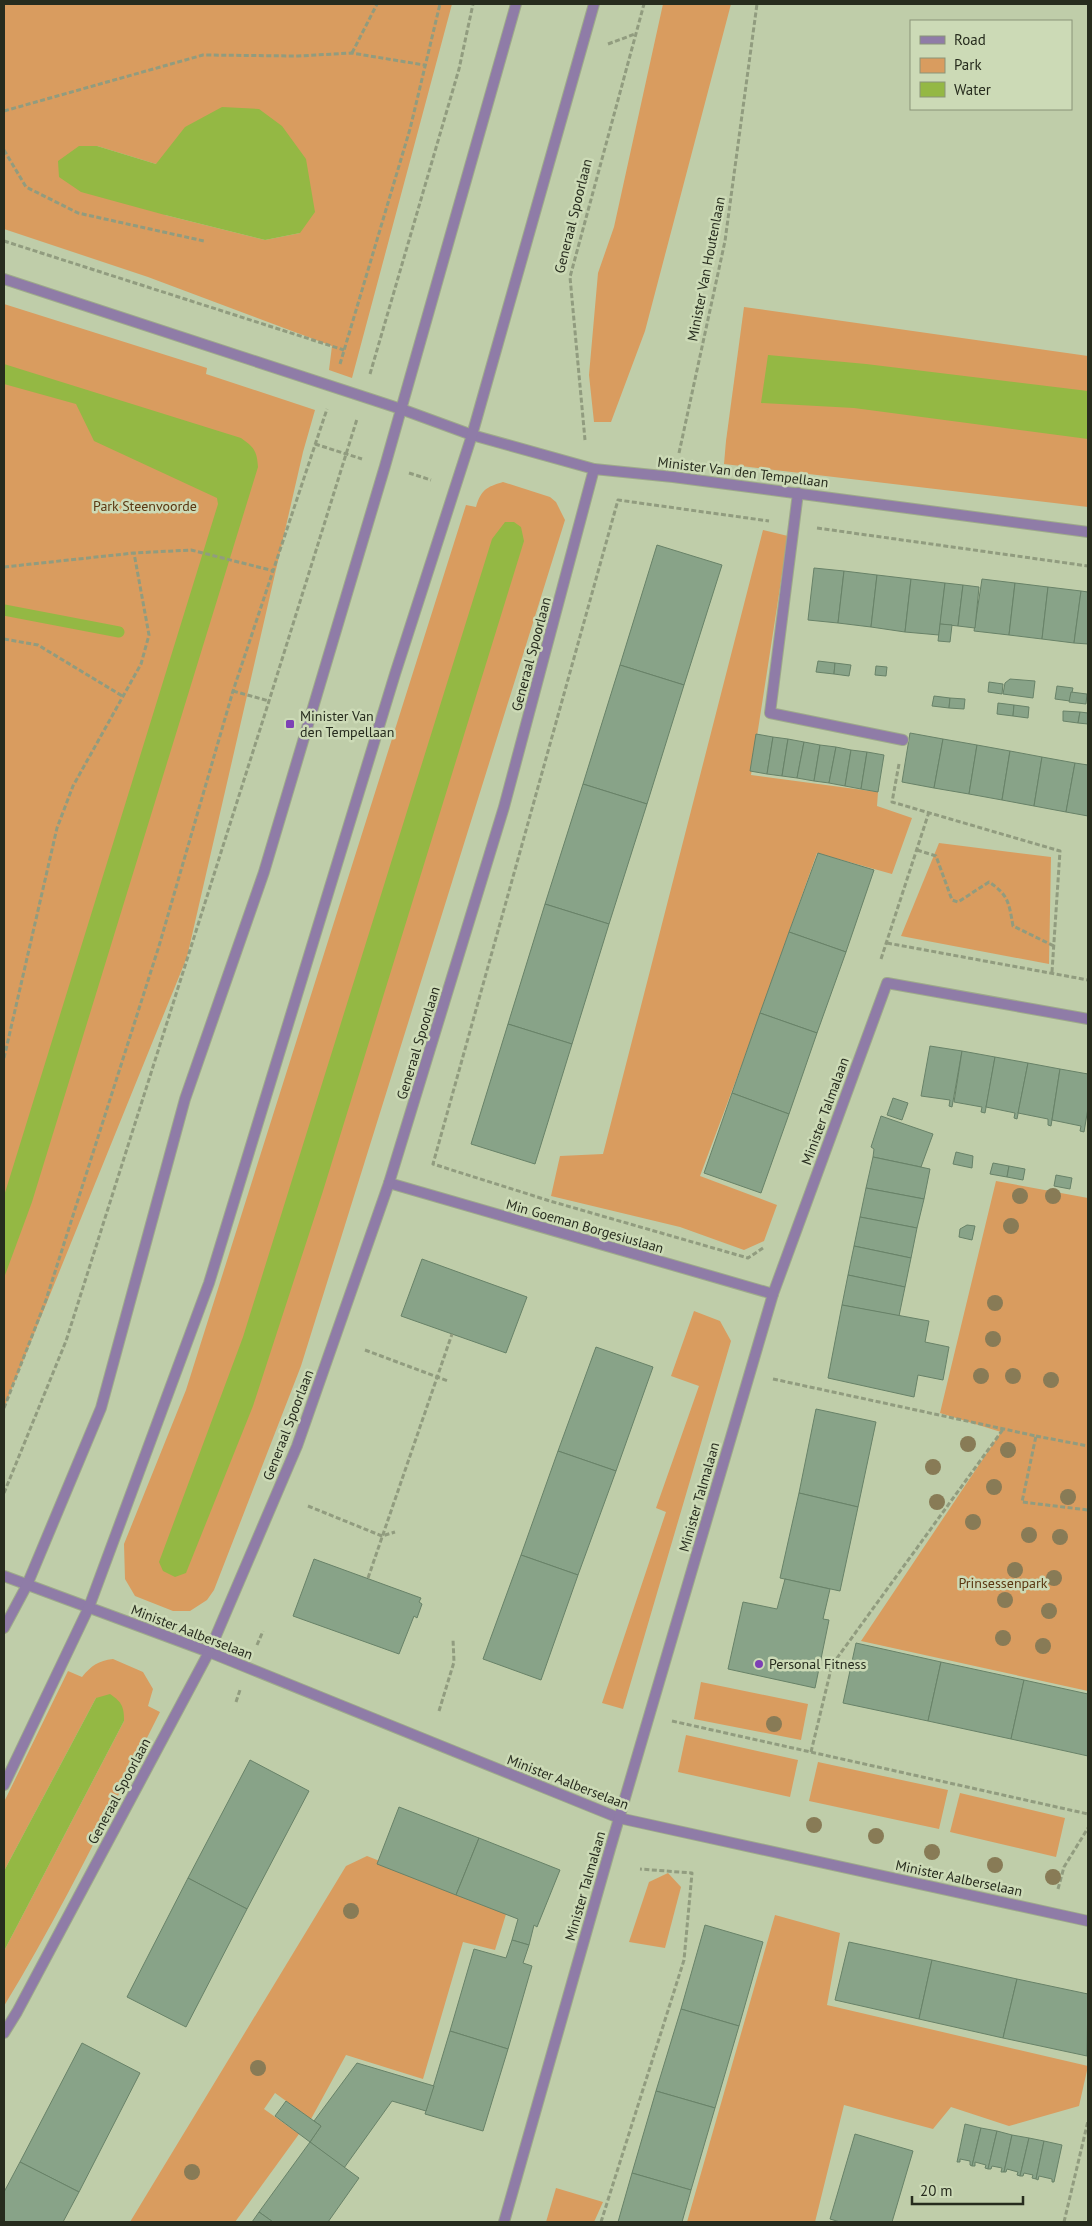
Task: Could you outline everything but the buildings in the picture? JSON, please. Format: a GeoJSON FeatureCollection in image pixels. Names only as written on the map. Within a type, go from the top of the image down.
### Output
{"type":"FeatureCollection","features":[{"type":"Feature","properties":{"kind":"street"},"geometry":{"type":"LineString","coordinates":[[4,1628],[28,1585],[101,1408],[185,1099],[264,872],[401,409],[516,4]]}},
{"type":"Feature","properties":{"kind":"street"},"geometry":{"type":"LineString","coordinates":[[4,1786],[89,1607],[209,1283],[394,674],[472,436],[594,4]]}},
{"type":"Feature","properties":{"kind":"street","name":"Minister Van den Tempellaan"},"geometry":{"type":"LineString","coordinates":[[4,279],[334,386],[472,436],[594,469],[673,477],[1088,532]]}},
{"type":"Feature","properties":{"kind":"street","name":"Generaal Spoorlaan"},"geometry":{"type":"LineString","coordinates":[[4,2033],[209,1652],[297,1446],[389,1183],[504,807],[594,469]]}},
{"type":"Feature","properties":{"kind":"street"},"geometry":{"type":"LineString","coordinates":[[798,493],[770,714],[903,740]]}},
{"type":"Feature","properties":{"kind":"street","name":"Minister Talmalaan"},"geometry":{"type":"LineString","coordinates":[[504,2222],[619,1818],[773,1294],[887,983],[1088,1018]]}},
{"type":"Feature","properties":{"kind":"street","name":"Min Goeman Borgesiuslaan"},"geometry":{"type":"LineString","coordinates":[[389,1183],[773,1294]]}},
{"type":"Feature","properties":{"kind":"street","name":"Minister Aalberselaan"},"geometry":{"type":"LineString","coordinates":[[4,1576],[209,1652],[619,1818],[1088,1921]]}},
{"type":"Feature","properties":{"kind":"path"},"geometry":{"type":"LineString","coordinates":[[352,53],[378,4]]}},
{"type":"Feature","properties":{"kind":"path"},"geometry":{"type":"LineString","coordinates":[[4,1408],[52,1282],[159,946],[233,691],[334,386],[410,129],[440,4]]}},
{"type":"Feature","properties":{"kind":"path"},"geometry":{"type":"LineString","coordinates":[[4,1494],[66,1341],[269,702],[364,397],[459,69],[473,4]]}},
{"type":"Feature","properties":{"kind":"path","name":"Generaal Spoorlaan"},"geometry":{"type":"LineString","coordinates":[[594,469],[583,434],[570,277],[644,4]]}},
{"type":"Feature","properties":{"kind":"path","name":"Minister Van Houtenlaan"},"geometry":{"type":"LineString","coordinates":[[667,507],[725,241],[758,4]]}},
{"type":"Feature","properties":{"kind":"path"},"geometry":{"type":"LineString","coordinates":[[4,111],[202,55],[298,56],[352,53],[424,65]]}},
{"type":"Feature","properties":{"kind":"path"},"geometry":{"type":"LineString","coordinates":[[4,150],[26,187],[78,213],[204,242]]}},
{"type":"Feature","properties":{"kind":"path"},"geometry":{"type":"LineString","coordinates":[[4,241],[344,350]]}},
{"type":"Feature","properties":{"kind":"path"},"geometry":{"type":"LineString","coordinates":[[764,1247],[748,1258],[550,1201],[433,1164],[618,500],[1088,566]]}},
{"type":"Feature","properties":{"kind":"path"},"geometry":{"type":"LineString","coordinates":[[4,566],[134,553],[191,550],[274,571]]}},
{"type":"Feature","properties":{"kind":"path"},"geometry":{"type":"LineString","coordinates":[[4,1058],[57,828],[73,786],[141,664],[149,635],[134,553]]}},
{"type":"Feature","properties":{"kind":"path"},"geometry":{"type":"LineString","coordinates":[[4,639],[38,645],[124,697]]}},
{"type":"Feature","properties":{"kind":"path"},"geometry":{"type":"LineString","coordinates":[[233,691],[269,702]]}},
{"type":"Feature","properties":{"kind":"path"},"geometry":{"type":"LineString","coordinates":[[903,740],[892,802],[1060,852],[1052,972]]}},
{"type":"Feature","properties":{"kind":"path"},"geometry":{"type":"LineString","coordinates":[[880,962],[929,812]]}},
{"type":"Feature","properties":{"kind":"path"},"geometry":{"type":"LineString","coordinates":[[917,850],[936,856],[952,900],[958,902],[989,882],[1002,891],[1010,908],[1013,926],[1054,946]]}},
{"type":"Feature","properties":{"kind":"path"},"geometry":{"type":"LineString","coordinates":[[887,943],[1088,980]]}},
{"type":"Feature","properties":{"kind":"path"},"geometry":{"type":"LineString","coordinates":[[368,1578],[452,1334]]}},
{"type":"Feature","properties":{"kind":"path"},"geometry":{"type":"LineString","coordinates":[[365,1350],[448,1381]]}},
{"type":"Feature","properties":{"kind":"path"},"geometry":{"type":"LineString","coordinates":[[750,1374],[1088,1446]]}},
{"type":"Feature","properties":{"kind":"path"},"geometry":{"type":"LineString","coordinates":[[811,1752],[832,1665],[1004,1428]]}},
{"type":"Feature","properties":{"kind":"path"},"geometry":{"type":"LineString","coordinates":[[1036,1436],[1022,1502],[1088,1510]]}},
{"type":"Feature","properties":{"kind":"path"},"geometry":{"type":"LineString","coordinates":[[308,1506],[382,1536],[395,1532]]}},
{"type":"Feature","properties":{"kind":"path"},"geometry":{"type":"LineString","coordinates":[[439,1711],[454,1662],[453,1639]]}},
{"type":"Feature","properties":{"kind":"path"},"geometry":{"type":"LineString","coordinates":[[649,1716],[1088,1814]]}},
{"type":"Feature","properties":{"kind":"path"},"geometry":{"type":"LineString","coordinates":[[1064,1867],[1088,1828]]}},
{"type":"Feature","properties":{"kind":"path"},"geometry":{"type":"LineString","coordinates":[[601,2222],[684,1960],[692,1874],[640,1869]]}},
{"type":"Feature","properties":{"kind":"path"},"geometry":{"type":"LineString","coordinates":[[1064,2222],[1088,2121]]}},
{"type":"Feature","properties":{"kind":"green space"},"geometry":{"type":"Polygon","coordinates":[[[4,4],[452,4],[352,378],[329,370],[332,346],[148,277],[4,229],[4,4]],[[97,146],[165,215],[265,240],[300,233],[156,164],[97,146]]]}},
{"type":"Feature","properties":{"kind":"green space"},"geometry":{"type":"Polygon","coordinates":[[[663,4],[731,4],[645,331],[611,422],[594,422],[589,375],[598,273],[614,227],[663,4]]]}},
{"type":"Feature","properties":{"kind":"green space","name":"Park Steenvoorde"},"geometry":{"type":"Polygon","coordinates":[[[4,304],[207,368],[206,374],[315,410],[303,452],[187,957],[4,1408],[4,304]]]}},
{"type":"Feature","properties":{"kind":"green space"},"geometry":{"type":"Polygon","coordinates":[[[744,307],[1088,356],[1088,507],[724,464],[744,307]]]}},
{"type":"Feature","properties":{"kind":"green space"},"geometry":{"type":"Polygon","coordinates":[[[503,482],[550,497],[556,502],[565,520],[301,1366],[214,1590],[207,1600],[190,1611],[173,1611],[135,1596],[125,1579],[124,1544],[186,1390],[466,505],[476,507],[485,490],[503,482]]]}},
{"type":"Feature","properties":{"kind":"green space"},"geometry":{"type":"Polygon","coordinates":[[[763,530],[788,536],[751,775],[878,792],[877,806],[912,818],[892,874],[817,853],[700,1176],[777,1205],[764,1241],[744,1250],[680,1227],[551,1196],[560,1156],[603,1154],[763,530]]]}},
{"type":"Feature","properties":{"kind":"green space"},"geometry":{"type":"Polygon","coordinates":[[[939,843],[1051,857],[1049,964],[901,936],[939,843]]]}},
{"type":"Feature","properties":{"kind":"green space","name":"Prinsessenpark"},"geometry":{"type":"Polygon","coordinates":[[[996,1181],[1088,1198],[1088,1691],[861,1641],[1001,1432],[940,1413],[996,1181]]]}},
{"type":"Feature","properties":{"kind":"green space"},"geometry":{"type":"Polygon","coordinates":[[[694,1311],[720,1321],[731,1341],[623,1709],[602,1703],[666,1512],[656,1508],[699,1386],[671,1376],[694,1311]]]}},
{"type":"Feature","properties":{"kind":"green space"},"geometry":{"type":"Polygon","coordinates":[[[113,1659],[143,1672],[153,1689],[148,1706],[160,1712],[66,1897],[4,2006],[4,1951],[124,1721],[96,1698],[4,1871],[4,1802],[68,1671],[82,1677],[96,1664],[113,1659]]]}},
{"type":"Feature","properties":{"kind":"green space"},"geometry":{"type":"Polygon","coordinates":[[[701,1682],[808,1704],[801,1740],[694,1719],[701,1682]]]}},
{"type":"Feature","properties":{"kind":"green space"},"geometry":{"type":"Polygon","coordinates":[[[686,1735],[798,1760],[790,1797],[678,1772],[686,1735]]]}},
{"type":"Feature","properties":{"kind":"green space"},"geometry":{"type":"Polygon","coordinates":[[[818,1762],[948,1790],[939,1829],[809,1801],[818,1762]]]}},
{"type":"Feature","properties":{"kind":"green space"},"geometry":{"type":"Polygon","coordinates":[[[960,1793],[1065,1818],[1056,1857],[950,1832],[960,1793]]]}},
{"type":"Feature","properties":{"kind":"green space"},"geometry":{"type":"Polygon","coordinates":[[[367,1856],[507,1911],[495,1950],[463,1942],[423,2079],[346,2055],[311,2119],[275,2093],[264,2109],[299,2134],[235,2222],[130,2222],[346,1866],[367,1856]]]}},
{"type":"Feature","properties":{"kind":"green space"},"geometry":{"type":"Polygon","coordinates":[[[668,1873],[681,1887],[665,1948],[629,1942],[649,1882],[668,1873]]]}},
{"type":"Feature","properties":{"kind":"green space"},"geometry":{"type":"Polygon","coordinates":[[[775,1915],[840,1933],[827,2005],[1088,2066],[1079,2106],[1009,2126],[951,2107],[933,2129],[844,2105],[815,2222],[687,2222],[775,1915]]]}},
{"type":"Feature","properties":{"kind":"green space"},"geometry":{"type":"Polygon","coordinates":[[[556,2188],[603,2202],[594,2222],[546,2222],[556,2188]]]}},
{"type":"Feature","properties":{"kind":"water"},"geometry":{"type":"Polygon","coordinates":[[[222,107],[259,109],[282,126],[306,159],[315,212],[300,233],[265,240],[81,192],[59,177],[58,161],[79,146],[97,146],[156,164],[185,127],[222,107]]]}},
{"type":"Feature","properties":{"kind":"water"},"geometry":{"type":"Polygon","coordinates":[[[768,355],[866,364],[1088,391],[1088,439],[854,408],[761,403],[768,355]]]}},
{"type":"Feature","properties":{"kind":"water"},"geometry":{"type":"Polygon","coordinates":[[[4,364],[241,438],[254,450],[258,467],[32,1202],[4,1278],[4,1196],[218,504],[217,498],[94,441],[76,404],[4,384],[4,364]]]}},
{"type":"Feature","properties":{"kind":"water"},"geometry":{"type":"Polygon","coordinates":[[[505,522],[514,522],[521,527],[524,541],[323,1191],[253,1406],[186,1573],[175,1577],[163,1571],[159,1562],[243,1337],[492,539],[505,522]]]}},
{"type":"Feature","properties":{"kind":"water"},"geometry":{"type":"Polygon","coordinates":[[[110,1694],[122,1705],[124,1721],[4,1951],[4,1871],[96,1698],[110,1694]]]}},
{"type":"Feature","properties":{"kind":"waterway"},"geometry":{"type":"LineString","coordinates":[[4,610],[119,632]]}},
{"type":"Feature","properties":{"kind":"place","name":"Minister Van den Tempellaan"},"geometry":{"type":"Point","coordinates":[290,724]}},
{"type":"Feature","properties":{"kind":"place","name":"Personal Fitness"},"geometry":{"type":"Point","coordinates":[759,1664]}}]}
